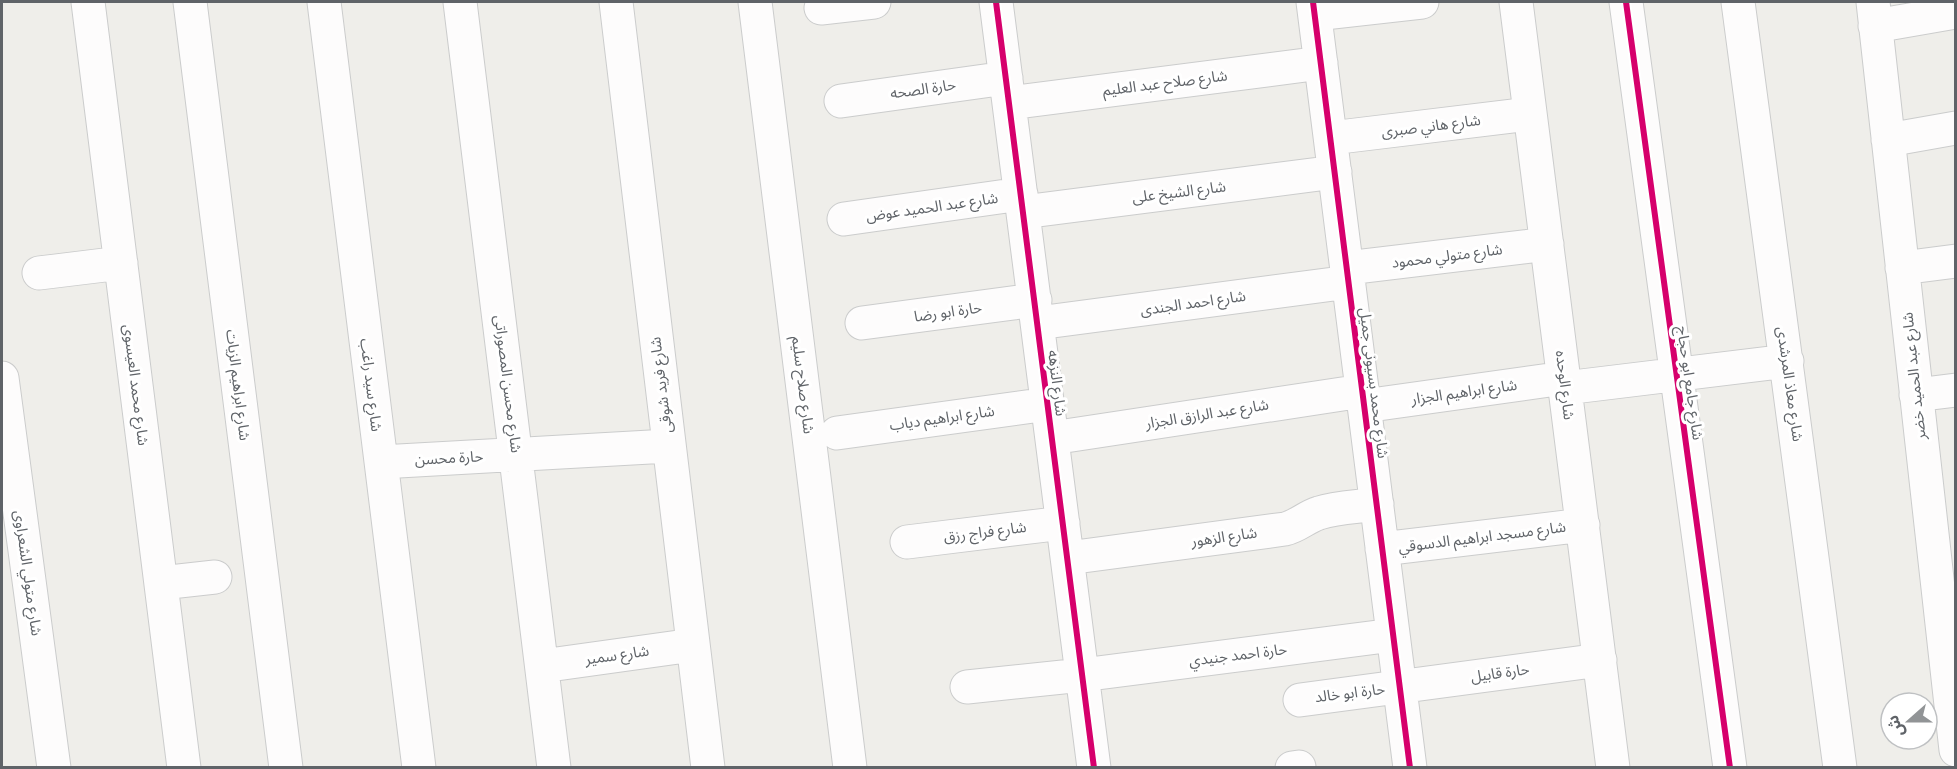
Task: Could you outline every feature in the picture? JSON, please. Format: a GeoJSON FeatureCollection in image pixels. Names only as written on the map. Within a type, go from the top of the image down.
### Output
{"type":"FeatureCollection","features":[{"type":"Feature","properties":{"kind":"street","name":"شارع محمد العيسوى"},"geometry":{"type":"LineString","coordinates":[[88,2],[184,768]]}},
{"type":"Feature","properties":{"kind":"street","name":"شارع ابراهيم الزيات"},"geometry":{"type":"LineString","coordinates":[[190,2],[286,768]]}},
{"type":"Feature","properties":{"kind":"street","name":"شارع سيد راغب"},"geometry":{"type":"LineString","coordinates":[[324,2],[419,768]]}},
{"type":"Feature","properties":{"kind":"street","name":"شارع محسن المصوراتى"},"geometry":{"type":"LineString","coordinates":[[460,2],[554,768]]}},
{"type":"Feature","properties":{"kind":"street","name":"شارع فريد شوقى"},"geometry":{"type":"LineString","coordinates":[[616,2],[708,768]]}},
{"type":"Feature","properties":{"kind":"street","name":"شارع صلاح سليم"},"geometry":{"type":"LineString","coordinates":[[755,2],[850,768]]}},
{"type":"Feature","properties":{"kind":"street"},"geometry":{"type":"LineString","coordinates":[[821,8],[874,2]]}},
{"type":"Feature","properties":{"kind":"street","name":"شارع النزهه"},"geometry":{"type":"LineString","coordinates":[[996,2],[1094,768]]}},
{"type":"Feature","properties":{"kind":"street"},"geometry":{"type":"LineString","coordinates":[[1314,8],[1422,2]]}},
{"type":"Feature","properties":{"kind":"street","name":"شارع الوحده"},"geometry":{"type":"LineString","coordinates":[[1516,2],[1613,768]]}},
{"type":"Feature","properties":{"kind":"street","name":"شارع جامع ابو حجاج"},"geometry":{"type":"LineString","coordinates":[[1626,2],[1730,768]]}},
{"type":"Feature","properties":{"kind":"street","name":"شارع معاذ المرشدى"},"geometry":{"type":"LineString","coordinates":[[1738,2],[1840,768]]}},
{"type":"Feature","properties":{"kind":"street","name":"شارع محمد بسيونى جميل"},"geometry":{"type":"LineString","coordinates":[[1314,8],[1410,768]]}},
{"type":"Feature","properties":{"kind":"street"},"geometry":{"type":"LineString","coordinates":[[1874,14],[1956,12]]}},
{"type":"Feature","properties":{"kind":"street","name":"شارع عبد الحميد خضر"},"geometry":{"type":"LineString","coordinates":[[1874,14],[1916,395],[1943,520],[1956,750]]}},
{"type":"Feature","properties":{"kind":"street","name":"شارع صلاح عبد العليم"},"geometry":{"type":"LineString","coordinates":[[1008,91],[1321,63]]}},
{"type":"Feature","properties":{"kind":"street","name":"حارة الصحه"},"geometry":{"type":"LineString","coordinates":[[841,101],[1008,91]]}},
{"type":"Feature","properties":{"kind":"street","name":"شارع هاني صبرى"},"geometry":{"type":"LineString","coordinates":[[1331,138],[1530,114]]}},
{"type":"Feature","properties":{"kind":"street"},"geometry":{"type":"LineString","coordinates":[[1888,140],[1956,128]]}},
{"type":"Feature","properties":{"kind":"street","name":"شارع الشيخ على"},"geometry":{"type":"LineString","coordinates":[[1022,203],[1335,172]]}},
{"type":"Feature","properties":{"kind":"street","name":"شارع عبد الحميد عوض"},"geometry":{"type":"LineString","coordinates":[[844,219],[1022,203]]}},
{"type":"Feature","properties":{"kind":"street","name":"شارع متولي محمود"},"geometry":{"type":"LineString","coordinates":[[1348,275],[1547,244]]}},
{"type":"Feature","properties":{"kind":"street"},"geometry":{"type":"LineString","coordinates":[[1902,268],[1956,261]]}},
{"type":"Feature","properties":{"kind":"street"},"geometry":{"type":"LineString","coordinates":[[39,273],[121,263]]}},
{"type":"Feature","properties":{"kind":"street","name":"شارع احمد الجندى"},"geometry":{"type":"LineString","coordinates":[[1036,312],[1348,275]]}},
{"type":"Feature","properties":{"kind":"street","name":"حارة ابو رضا"},"geometry":{"type":"LineString","coordinates":[[862,323],[1036,312]]}},
{"type":"Feature","properties":{"kind":"street","name":"شارع ابراهيم الجزار"},"geometry":{"type":"LineString","coordinates":[[1363,398],[1677,375],[1787,361]]}},
{"type":"Feature","properties":{"kind":"street","name":"شارع متولي الشعراوى"},"geometry":{"type":"LineString","coordinates":[[2,378],[54,768]]}},
{"type":"Feature","properties":{"kind":"street"},"geometry":{"type":"LineString","coordinates":[[1916,395],[1956,390]]}},
{"type":"Feature","properties":{"kind":"street","name":"شارع عبد الرازق الجزار"},"geometry":{"type":"LineString","coordinates":[[1052,438],[1363,398]]}},
{"type":"Feature","properties":{"kind":"street","name":"شارع ابراهيم دياب"},"geometry":{"type":"LineString","coordinates":[[837,433],[1048,404]]}},
{"type":"Feature","properties":{"kind":"street"},"geometry":{"type":"LineString","coordinates":[[517,454],[668,446]]}},
{"type":"Feature","properties":{"kind":"street","name":"حارة محسن"},"geometry":{"type":"LineString","coordinates":[[381,462],[517,454]]}},
{"type":"Feature","properties":{"kind":"street","name":"شارع الزهور"},"geometry":{"type":"LineString","coordinates":[[1068,558],[1285,529],[1296,526],[1309,516],[1322,512],[1377,504]]}},
{"type":"Feature","properties":{"kind":"street","name":"شارع فراج رزق"},"geometry":{"type":"LineString","coordinates":[[907,542],[1063,523]]}},
{"type":"Feature","properties":{"kind":"street","name":"شارع مسجد ابراهيم الدسوقي"},"geometry":{"type":"LineString","coordinates":[[1382,549],[1583,525]]}},
{"type":"Feature","properties":{"kind":"street"},"geometry":{"type":"LineString","coordinates":[[161,584],[215,577]]}},
{"type":"Feature","properties":{"kind":"street","name":"حارة احمد جنيدي"},"geometry":{"type":"LineString","coordinates":[[967,687],[1082,675],[1394,635]]}},
{"type":"Feature","properties":{"kind":"street","name":"شارع سمير"},"geometry":{"type":"LineString","coordinates":[[542,666],[693,645]]}},
{"type":"Feature","properties":{"kind":"street","name":"حارة قابيل"},"geometry":{"type":"LineString","coordinates":[[1400,687],[1600,660]]}},
{"type":"Feature","properties":{"kind":"street","name":"حارة ابو خالد"},"geometry":{"type":"LineString","coordinates":[[1300,700],[1400,687]]}},
{"type":"Feature","properties":{"kind":"street"},"geometry":{"type":"LineString","coordinates":[[1939,768],[1956,765]]}},
{"type":"Feature","properties":{"kind":"cycle path"},"geometry":{"type":"LineString","coordinates":[[996,2],[1094,768]]}},
{"type":"Feature","properties":{"kind":"cycle path"},"geometry":{"type":"LineString","coordinates":[[1313,2],[1410,768]]}},
{"type":"Feature","properties":{"kind":"cycle path"},"geometry":{"type":"LineString","coordinates":[[1626,2],[1730,768]]}}]}
